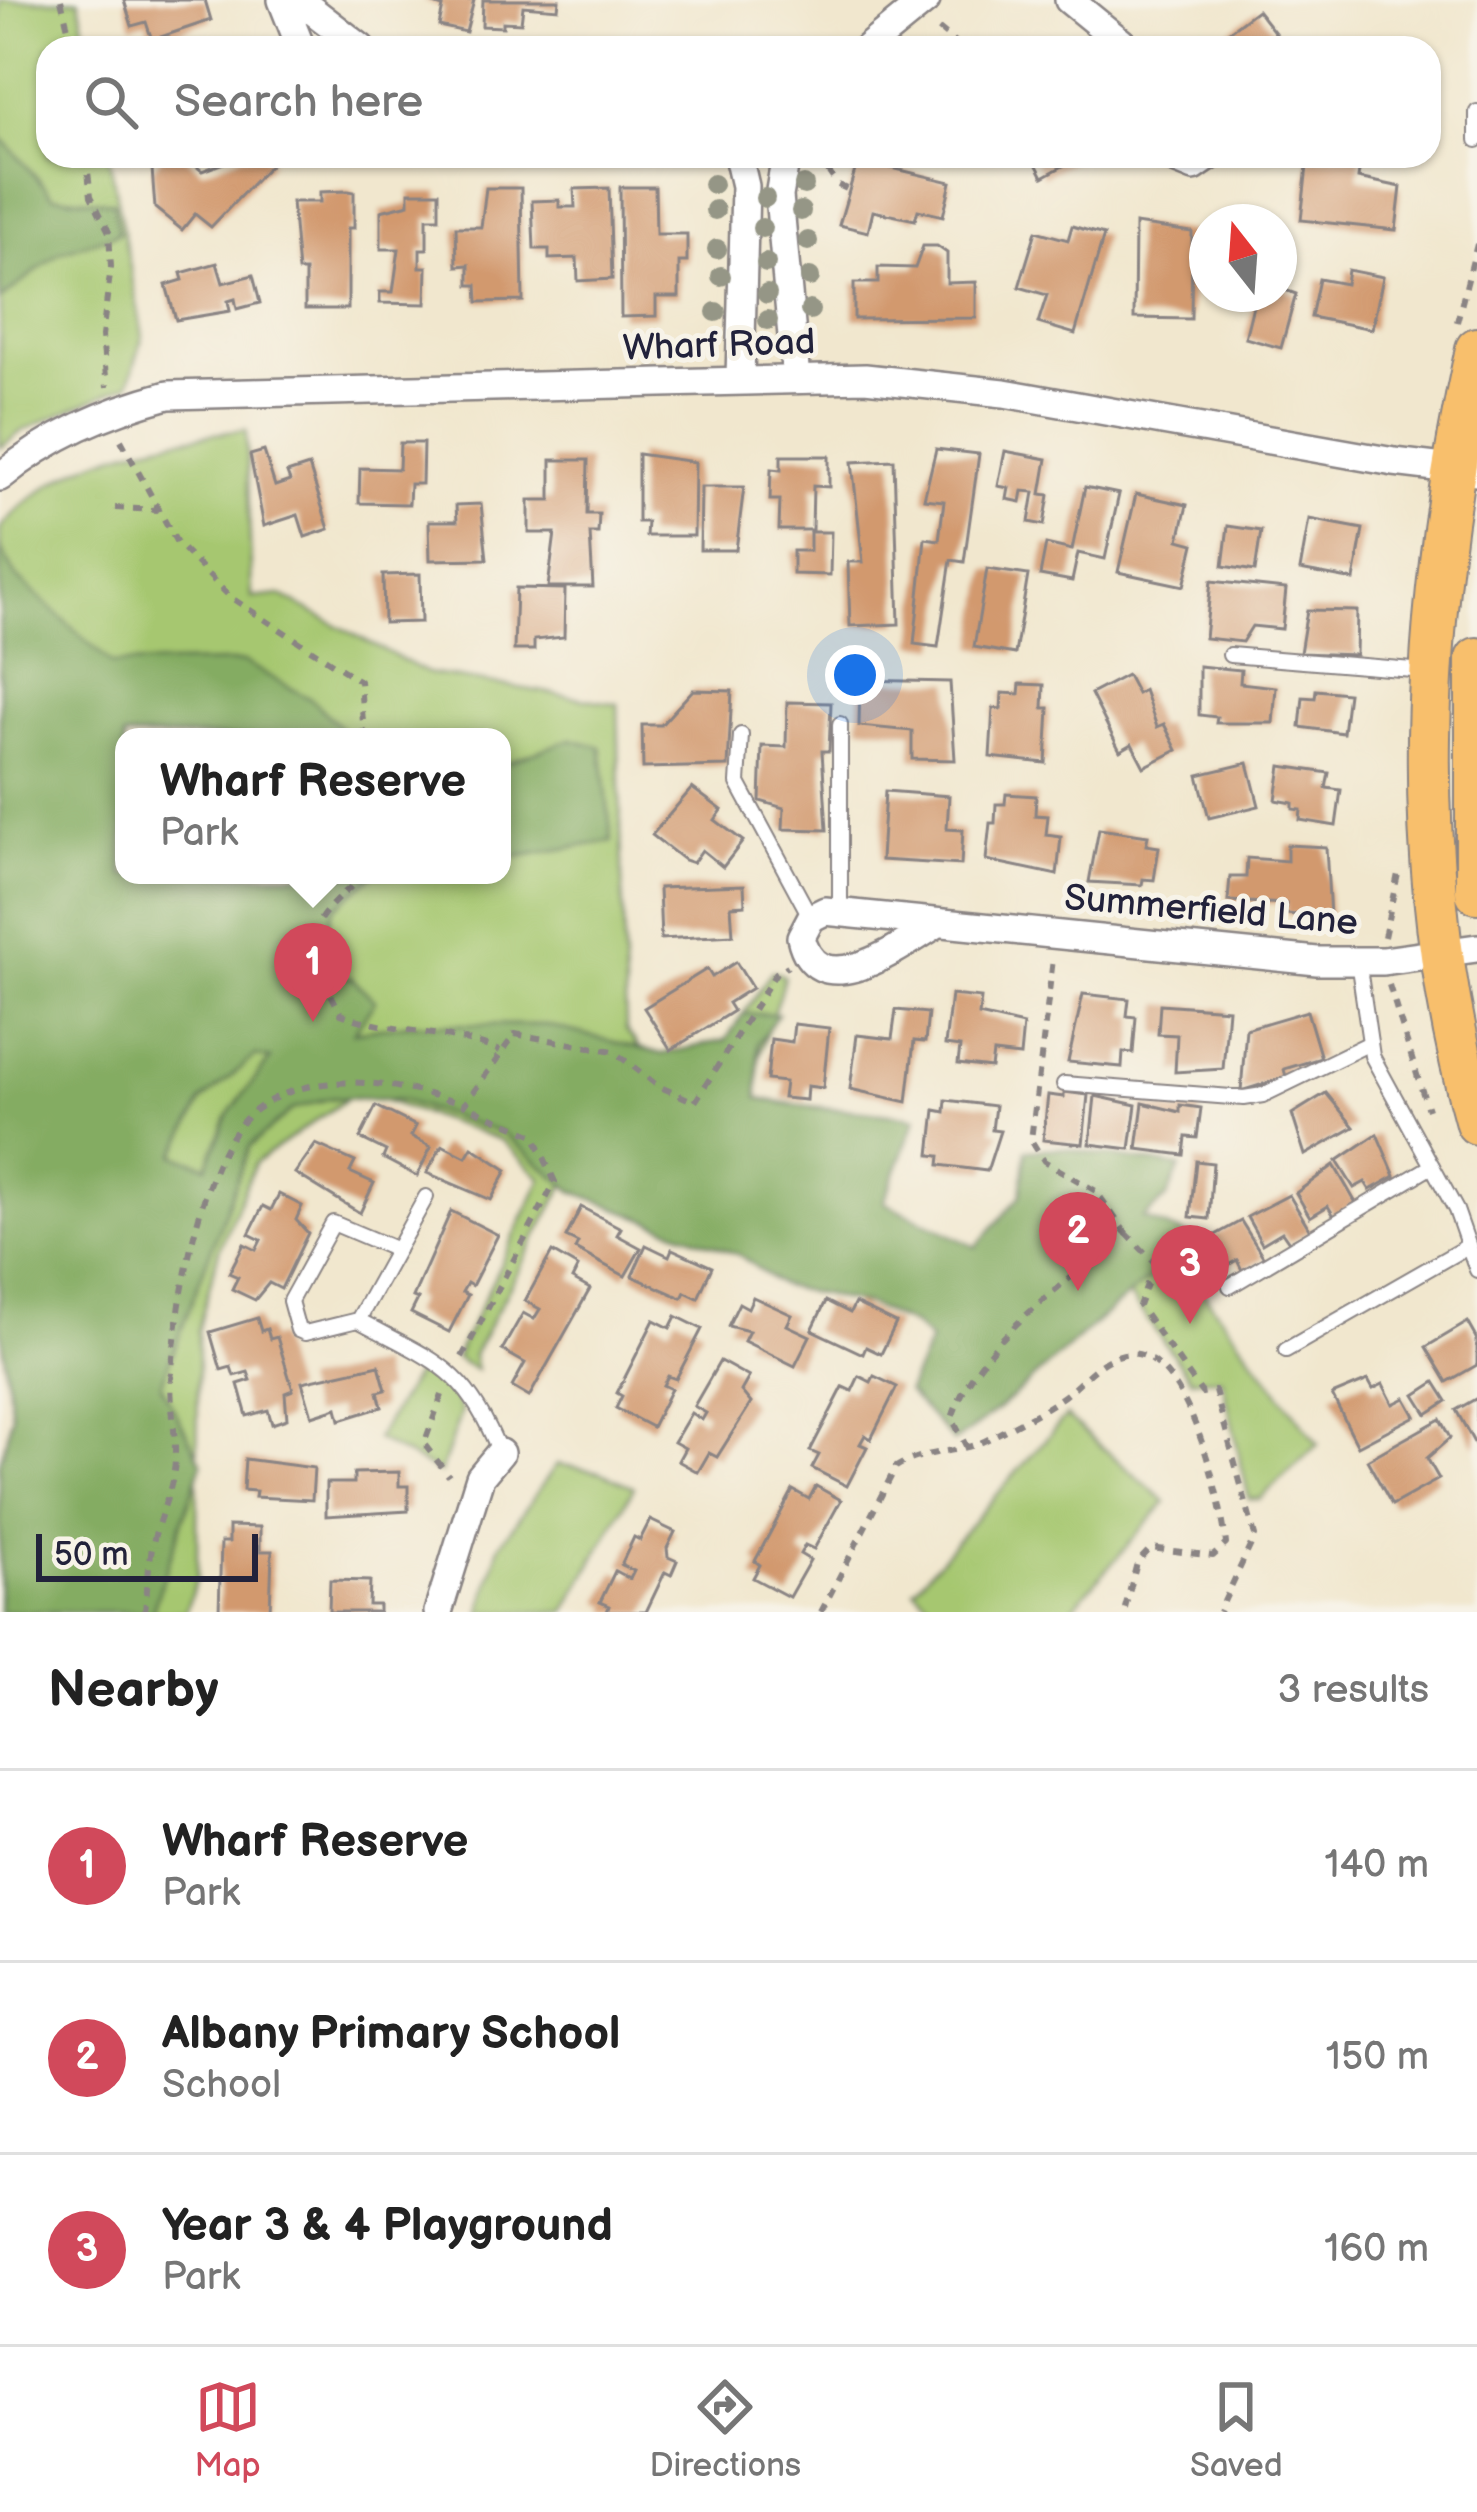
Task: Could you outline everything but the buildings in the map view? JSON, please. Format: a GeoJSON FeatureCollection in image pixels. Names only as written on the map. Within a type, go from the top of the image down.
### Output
{"type":"FeatureCollection","features":[{"type":"Feature","properties":{"kind":"main road"},"geometry":{"type":"LineString","coordinates":[[1466,340],[1466,470],[1430,672],[1430,878],[1459,952],[1477,1123]]}},
{"type":"Feature","properties":{"kind":"main road"},"geometry":{"type":"LineString","coordinates":[[1477,659],[1477,892]]}},
{"type":"Feature","properties":{"kind":"street"},"geometry":{"type":"LineString","coordinates":[[281,0],[296,36]]}},
{"type":"Feature","properties":{"kind":"street"},"geometry":{"type":"LineString","coordinates":[[299,0],[346,36]]}},
{"type":"Feature","properties":{"kind":"street"},"geometry":{"type":"LineString","coordinates":[[882,36],[926,0]]}},
{"type":"Feature","properties":{"kind":"street"},"geometry":{"type":"LineString","coordinates":[[1069,0],[1111,36]]}},
{"type":"Feature","properties":{"kind":"street"},"geometry":{"type":"LineString","coordinates":[[740,378],[746,186],[741,168]]}},
{"type":"Feature","properties":{"kind":"street"},"geometry":{"type":"LineString","coordinates":[[783,168],[779,196],[796,380]]}},
{"type":"Feature","properties":{"kind":"street","name":"Wharf Road"},"geometry":{"type":"LineString","coordinates":[[0,477],[37,447],[109,411],[167,394],[740,378],[865,378],[1004,392],[1466,470]]}},
{"type":"Feature","properties":{"kind":"street","name":"Summerfield Lane"},"geometry":{"type":"LineString","coordinates":[[811,918],[840,912],[1358,961],[1459,952]]}},
{"type":"Feature","properties":{"kind":"street"},"geometry":{"type":"LineString","coordinates":[[811,918],[801,937],[805,955],[820,968],[858,968],[938,923]]}},
{"type":"Feature","properties":{"kind":"street"},"geometry":{"type":"LineString","coordinates":[[437,1612],[480,1477],[500,1453]]}},
{"type":"Feature","properties":{"kind":"lane"},"geometry":{"type":"LineString","coordinates":[[1477,112],[1477,140]]}},
{"type":"Feature","properties":{"kind":"lane"},"geometry":{"type":"LineString","coordinates":[[1230,655],[1430,672]]}},
{"type":"Feature","properties":{"kind":"lane"},"geometry":{"type":"LineString","coordinates":[[840,724],[840,912]]}},
{"type":"Feature","properties":{"kind":"lane"},"geometry":{"type":"LineString","coordinates":[[741,735],[737,783],[811,918]]}},
{"type":"Feature","properties":{"kind":"lane"},"geometry":{"type":"LineString","coordinates":[[1358,961],[1370,1043],[1432,1166],[1477,1270]]}},
{"type":"Feature","properties":{"kind":"lane"},"geometry":{"type":"LineString","coordinates":[[1064,1084],[1244,1098],[1263,1095],[1370,1043]]}},
{"type":"Feature","properties":{"kind":"lane"},"geometry":{"type":"LineString","coordinates":[[1230,1286],[1432,1166]]}},
{"type":"Feature","properties":{"kind":"lane"},"geometry":{"type":"LineString","coordinates":[[358,1320],[426,1197]]}},
{"type":"Feature","properties":{"kind":"lane"},"geometry":{"type":"LineString","coordinates":[[397,1250],[333,1223],[290,1301],[298,1330],[305,1333],[358,1320],[454,1373],[481,1406],[500,1453]]}},
{"type":"Feature","properties":{"kind":"lane"},"geometry":{"type":"LineString","coordinates":[[1286,1350],[1468,1246]]}},
{"type":"Feature","properties":{"kind":"path"},"geometry":{"type":"LineString","coordinates":[[61,0],[70,36]]}},
{"type":"Feature","properties":{"kind":"path"},"geometry":{"type":"LineString","coordinates":[[939,29],[947,36]]}},
{"type":"Feature","properties":{"kind":"path"},"geometry":{"type":"LineString","coordinates":[[88,168],[91,196],[109,232],[111,267],[103,336],[109,411],[176,542],[230,597],[360,681],[363,728]]}},
{"type":"Feature","properties":{"kind":"path"},"geometry":{"type":"LineString","coordinates":[[826,168],[838,185],[851,191]]}},
{"type":"Feature","properties":{"kind":"path"},"geometry":{"type":"LineString","coordinates":[[1466,340],[1477,244]]}},
{"type":"Feature","properties":{"kind":"path"},"geometry":{"type":"LineString","coordinates":[[115,508],[158,510]]}},
{"type":"Feature","properties":{"kind":"path"},"geometry":{"type":"LineString","coordinates":[[355,884],[317,921],[310,953],[341,1014],[385,1030],[466,1037],[500,1051]]}},
{"type":"Feature","properties":{"kind":"path"},"geometry":{"type":"LineString","coordinates":[[1056,934],[1031,1140],[1044,1160],[1096,1191],[1125,1232],[1163,1271],[1147,1284],[1139,1306],[1202,1393],[1215,1390],[1255,1536],[1219,1612]]}},
{"type":"Feature","properties":{"kind":"path"},"geometry":{"type":"LineString","coordinates":[[467,1102],[515,1034],[613,1051],[658,1086],[695,1102],[776,973],[805,955]]}},
{"type":"Feature","properties":{"kind":"path"},"geometry":{"type":"LineString","coordinates":[[1387,978],[1430,1116]]}},
{"type":"Feature","properties":{"kind":"path"},"geometry":{"type":"LineString","coordinates":[[145,1612],[152,1547],[175,1466],[172,1370],[207,1191],[252,1112],[291,1093],[344,1082],[394,1084],[467,1102],[534,1135],[555,1182],[454,1373],[424,1444],[449,1476]]}},
{"type":"Feature","properties":{"kind":"path"},"geometry":{"type":"LineString","coordinates":[[967,1448],[952,1418],[956,1401],[1014,1328],[1125,1232]]}},
{"type":"Feature","properties":{"kind":"path"},"geometry":{"type":"LineString","coordinates":[[821,1612],[896,1467],[913,1456],[967,1448],[1044,1408],[1111,1358],[1132,1352],[1154,1362],[1185,1404],[1212,1461],[1222,1496],[1226,1544],[1213,1556],[1151,1548],[1137,1564],[1124,1612]]}},
{"type":"Feature","properties":{"kind":"green space"},"geometry":{"type":"Polygon","coordinates":[[[0,0],[79,0],[86,36],[36,36],[36,168],[111,168],[143,336],[129,384],[22,431],[0,448],[0,0]]]}},
{"type":"Feature","properties":{"kind":"green space"},"geometry":{"type":"Polygon","coordinates":[[[0,136],[53,196],[113,202],[119,233],[60,252],[0,300],[0,136]]]}},
{"type":"Feature","properties":{"kind":"green space"},"geometry":{"type":"Polygon","coordinates":[[[246,430],[252,598],[280,595],[427,673],[618,704],[626,1030],[654,1066],[692,1092],[772,971],[784,976],[761,1050],[758,1098],[916,1118],[884,1202],[976,1248],[567,1180],[473,1355],[476,1370],[455,1358],[542,1179],[501,1140],[358,1091],[255,1163],[219,1250],[198,1331],[197,1578],[185,1612],[0,1612],[0,1464],[12,1416],[0,1321],[0,529],[52,483],[144,446],[246,430]]]}},
{"type":"Feature","properties":{"kind":"green space"},"geometry":{"type":"Polygon","coordinates":[[[0,548],[17,577],[112,664],[244,662],[312,700],[341,728],[115,728],[115,884],[363,884],[334,908],[308,981],[351,977],[375,1001],[354,1032],[408,1024],[547,1025],[662,1054],[726,1040],[743,1014],[778,1014],[758,1043],[758,1098],[916,1118],[884,1202],[976,1247],[1021,1195],[1026,1150],[1059,1148],[1180,1167],[1167,1198],[1143,1218],[1192,1237],[1197,1267],[1169,1264],[954,1442],[907,1391],[930,1341],[913,1325],[868,1305],[782,1286],[739,1255],[572,1191],[504,1134],[402,1100],[331,1098],[293,1109],[249,1147],[161,1385],[202,1463],[152,1612],[0,1612],[0,1464],[12,1416],[0,1321],[0,548]],[[255,1056],[202,1101],[175,1155],[207,1166],[228,1115],[270,1059],[255,1056]]]}},
{"type":"Feature","properties":{"kind":"green space"},"geometry":{"type":"Polygon","coordinates":[[[571,739],[601,747],[612,841],[511,858],[511,761],[571,739]]]}},
{"type":"Feature","properties":{"kind":"green space"},"geometry":{"type":"Polygon","coordinates":[[[1174,1254],[1318,1444],[1260,1499],[1249,1499],[1222,1378],[1191,1379],[1128,1294],[1174,1254]]]}},
{"type":"Feature","properties":{"kind":"green space"},"geometry":{"type":"Polygon","coordinates":[[[420,1367],[453,1394],[461,1412],[440,1473],[376,1439],[420,1367]]]}},
{"type":"Feature","properties":{"kind":"green space"},"geometry":{"type":"Polygon","coordinates":[[[1066,1416],[1166,1502],[1069,1612],[940,1612],[914,1589],[1066,1416]]]}},
{"type":"Feature","properties":{"kind":"green space"},"geometry":{"type":"Polygon","coordinates":[[[557,1464],[600,1472],[634,1487],[565,1612],[481,1612],[499,1546],[557,1464]]]}},
{"type":"Feature","properties":{"kind":"place","name":"Wharf Reserve"},"geometry":{"type":"Point","coordinates":[313,1022]}},
{"type":"Feature","properties":{"kind":"place","name":"Albany Primary School"},"geometry":{"type":"Point","coordinates":[1078,1291]}},
{"type":"Feature","properties":{"kind":"place","name":"Year 3 & 4 Playground"},"geometry":{"type":"Point","coordinates":[1190,1324]}}]}
